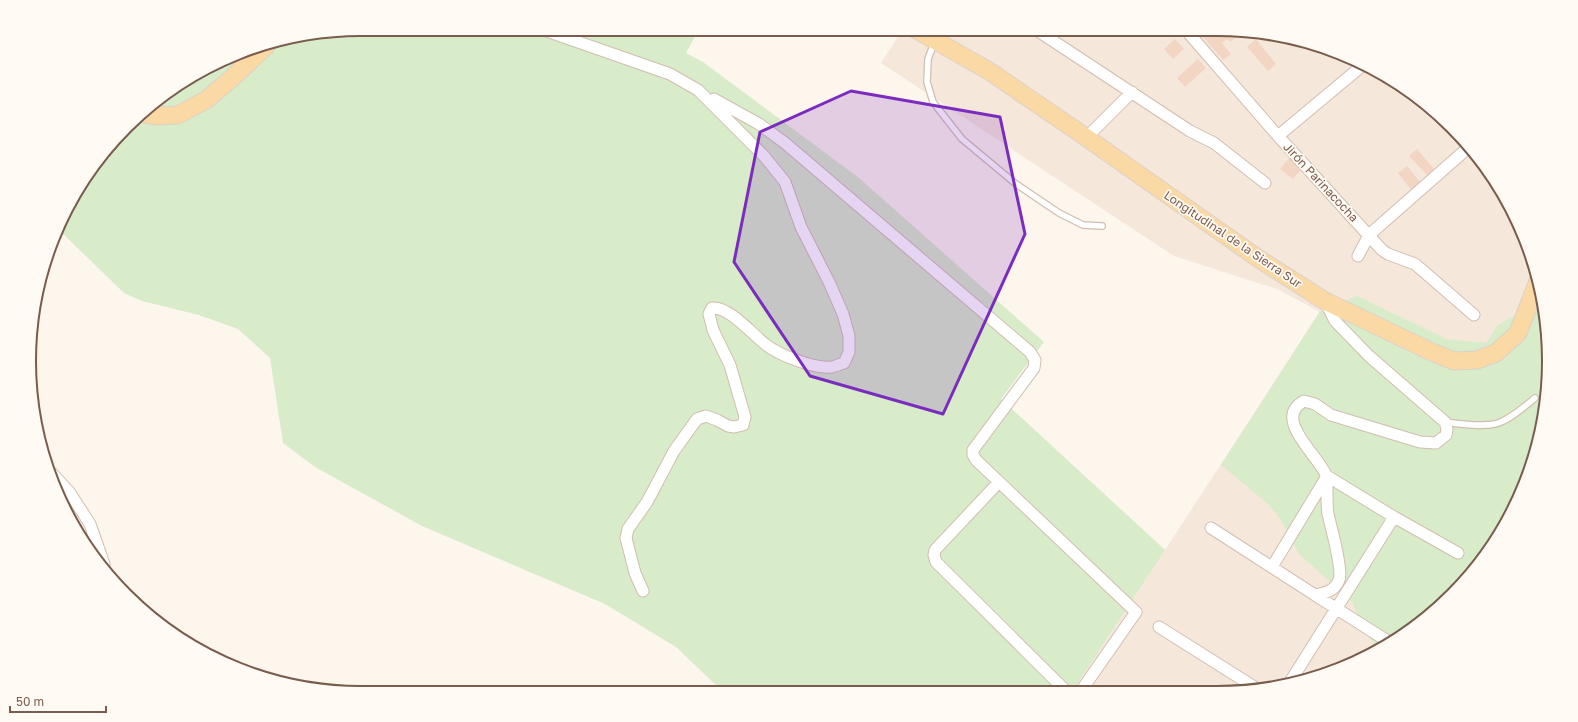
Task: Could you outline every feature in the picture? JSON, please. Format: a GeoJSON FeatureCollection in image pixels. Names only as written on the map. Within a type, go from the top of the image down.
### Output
{"type":"FeatureCollection","features":[{"type":"Feature","properties":{"kind":"main road","name":"Longitudinal de la Sierra Sur"},"geometry":{"type":"LineString","coordinates":[[927,36],[989,71],[1259,259],[1325,301],[1432,352],[1454,361],[1477,360],[1496,353],[1518,333],[1534,291]]}},
{"type":"Feature","properties":{"kind":"main road"},"geometry":{"type":"LineString","coordinates":[[149,115],[178,115],[206,100],[259,52]]}},
{"type":"Feature","properties":{"kind":"street"},"geometry":{"type":"LineString","coordinates":[[561,36],[670,74],[759,124],[785,143],[1030,352],[1035,360],[1034,368],[973,450],[973,455],[976,460],[1136,612],[1084,686]]}},
{"type":"Feature","properties":{"kind":"street"},"geometry":{"type":"LineString","coordinates":[[1046,36],[1190,131],[1214,143],[1264,183]]}},
{"type":"Feature","properties":{"kind":"street","name":"Jirón Parinacocha"},"geometry":{"type":"LineString","coordinates":[[1191,36],[1278,136],[1382,250],[1388,254],[1415,264],[1474,314]]}},
{"type":"Feature","properties":{"kind":"street"},"geometry":{"type":"LineString","coordinates":[[1278,136],[1359,69]]}},
{"type":"Feature","properties":{"kind":"street"},"geometry":{"type":"LineString","coordinates":[[643,591],[635,573],[626,538],[628,529],[647,502],[674,451],[697,419],[706,416],[728,426],[734,427],[743,425],[745,417],[730,365],[713,330],[709,314],[712,308],[718,307],[731,315],[766,345],[789,357],[815,365],[832,367],[844,363],[849,352],[849,336],[843,314],[829,282],[801,228],[785,182],[764,156],[701,92]]}},
{"type":"Feature","properties":{"kind":"street"},"geometry":{"type":"LineString","coordinates":[[1086,138],[1132,92]]}},
{"type":"Feature","properties":{"kind":"street"},"geometry":{"type":"LineString","coordinates":[[1358,256],[1369,235],[1464,151]]}},
{"type":"Feature","properties":{"kind":"street"},"geometry":{"type":"LineString","coordinates":[[1325,301],[1334,321],[1369,356],[1445,422],[1447,429],[1446,435],[1436,442],[1420,442],[1332,415],[1315,404],[1304,402],[1297,406],[1292,413],[1294,427],[1326,476],[1458,553]]}},
{"type":"Feature","properties":{"kind":"street"},"geometry":{"type":"LineString","coordinates":[[1272,567],[1326,476]]}},
{"type":"Feature","properties":{"kind":"street"},"geometry":{"type":"LineString","coordinates":[[1315,595],[1327,593],[1334,589],[1340,580],[1340,568],[1326,505],[1326,476]]}},
{"type":"Feature","properties":{"kind":"street"},"geometry":{"type":"LineString","coordinates":[[60,481],[70,493],[90,524],[102,557]]}},
{"type":"Feature","properties":{"kind":"street"},"geometry":{"type":"LineString","coordinates":[[999,482],[935,550],[934,555],[936,562],[1061,686]]}},
{"type":"Feature","properties":{"kind":"street"},"geometry":{"type":"LineString","coordinates":[[1293,677],[1394,517]]}},
{"type":"Feature","properties":{"kind":"street"},"geometry":{"type":"LineString","coordinates":[[1211,528],[1385,639]]}},
{"type":"Feature","properties":{"kind":"street"},"geometry":{"type":"LineString","coordinates":[[1159,627],[1249,684]]}},
{"type":"Feature","properties":{"kind":"lane"},"geometry":{"type":"LineString","coordinates":[[934,40],[928,59],[927,82],[933,102],[962,139],[1016,184],[1058,213],[1083,225],[1102,226]]}},
{"type":"Feature","properties":{"kind":"lane"},"geometry":{"type":"LineString","coordinates":[[1445,422],[1476,425],[1496,424],[1520,411],[1535,398]]}},
{"type":"Feature","properties":{"kind":"highlighted area"},"geometry":{"type":"Polygon","coordinates":[[[851,91],[1000,117],[1025,234],[943,414],[810,376],[734,262],[760,132],[851,91]]]}},
{"type":"Feature","properties":{"kind":"shaded area"},"geometry":{"type":"Polygon","coordinates":[[[898,36],[1217,36],[1259,39],[1280,42],[1321,53],[1361,70],[1398,91],[1415,103],[1447,131],[1475,163],[1487,180],[1508,217],[1517,237],[1525,257],[1536,298],[1542,361],[1541,377],[1426,609],[1398,631],[1361,652],[1321,669],[1280,680],[1217,686],[963,686],[1001,399],[1165,550],[1320,312],[1277,289],[1174,256],[881,63],[898,36]]]}},
{"type":"Feature","properties":{"kind":"green space"},"geometry":{"type":"Polygon","coordinates":[[[695,36],[686,53],[703,62],[859,178],[1044,342],[1001,399],[1165,550],[1077,684],[1079,686],[717,686],[676,647],[605,604],[422,526],[315,467],[283,443],[270,358],[238,329],[199,315],[142,301],[124,293],[63,233],[70,217],[91,180],[103,163],[131,131],[163,103],[180,91],[217,70],[237,61],[257,53],[298,42],[340,37],[695,36]]]}},
{"type":"Feature","properties":{"kind":"green space"},"geometry":{"type":"Polygon","coordinates":[[[1357,296],[1447,339],[1486,343],[1498,325],[1534,304],[1536,298],[1542,361],[1539,403],[1536,424],[1525,465],[1508,505],[1487,542],[1475,559],[1447,591],[1415,619],[1375,645],[1368,636],[1352,602],[1299,554],[1281,520],[1268,504],[1221,465],[1320,311],[1357,296]]]}},
{"type":"Feature","properties":{"kind":"building"},"geometry":{"type":"Polygon","coordinates":[[[1203,37],[1237,37],[1230,42],[1227,39],[1222,43],[1231,54],[1223,60],[1203,37]]]}},
{"type":"Feature","properties":{"kind":"building"},"geometry":{"type":"Polygon","coordinates":[[[1175,39],[1184,49],[1173,59],[1164,49],[1175,39]]]}},
{"type":"Feature","properties":{"kind":"building"},"geometry":{"type":"Polygon","coordinates":[[[1256,39],[1276,64],[1268,71],[1247,47],[1256,39]]]}},
{"type":"Feature","properties":{"kind":"building"},"geometry":{"type":"Polygon","coordinates":[[[1198,59],[1206,68],[1185,87],[1177,78],[1198,59]]]}},
{"type":"Feature","properties":{"kind":"building"},"geometry":{"type":"Polygon","coordinates":[[[1417,149],[1436,171],[1429,177],[1409,156],[1417,149]]]}},
{"type":"Feature","properties":{"kind":"building"},"geometry":{"type":"Polygon","coordinates":[[[1291,156],[1303,167],[1293,179],[1280,169],[1291,156]]]}},
{"type":"Feature","properties":{"kind":"building"},"geometry":{"type":"Polygon","coordinates":[[[1407,166],[1421,183],[1412,191],[1398,173],[1407,166]]]}}]}
